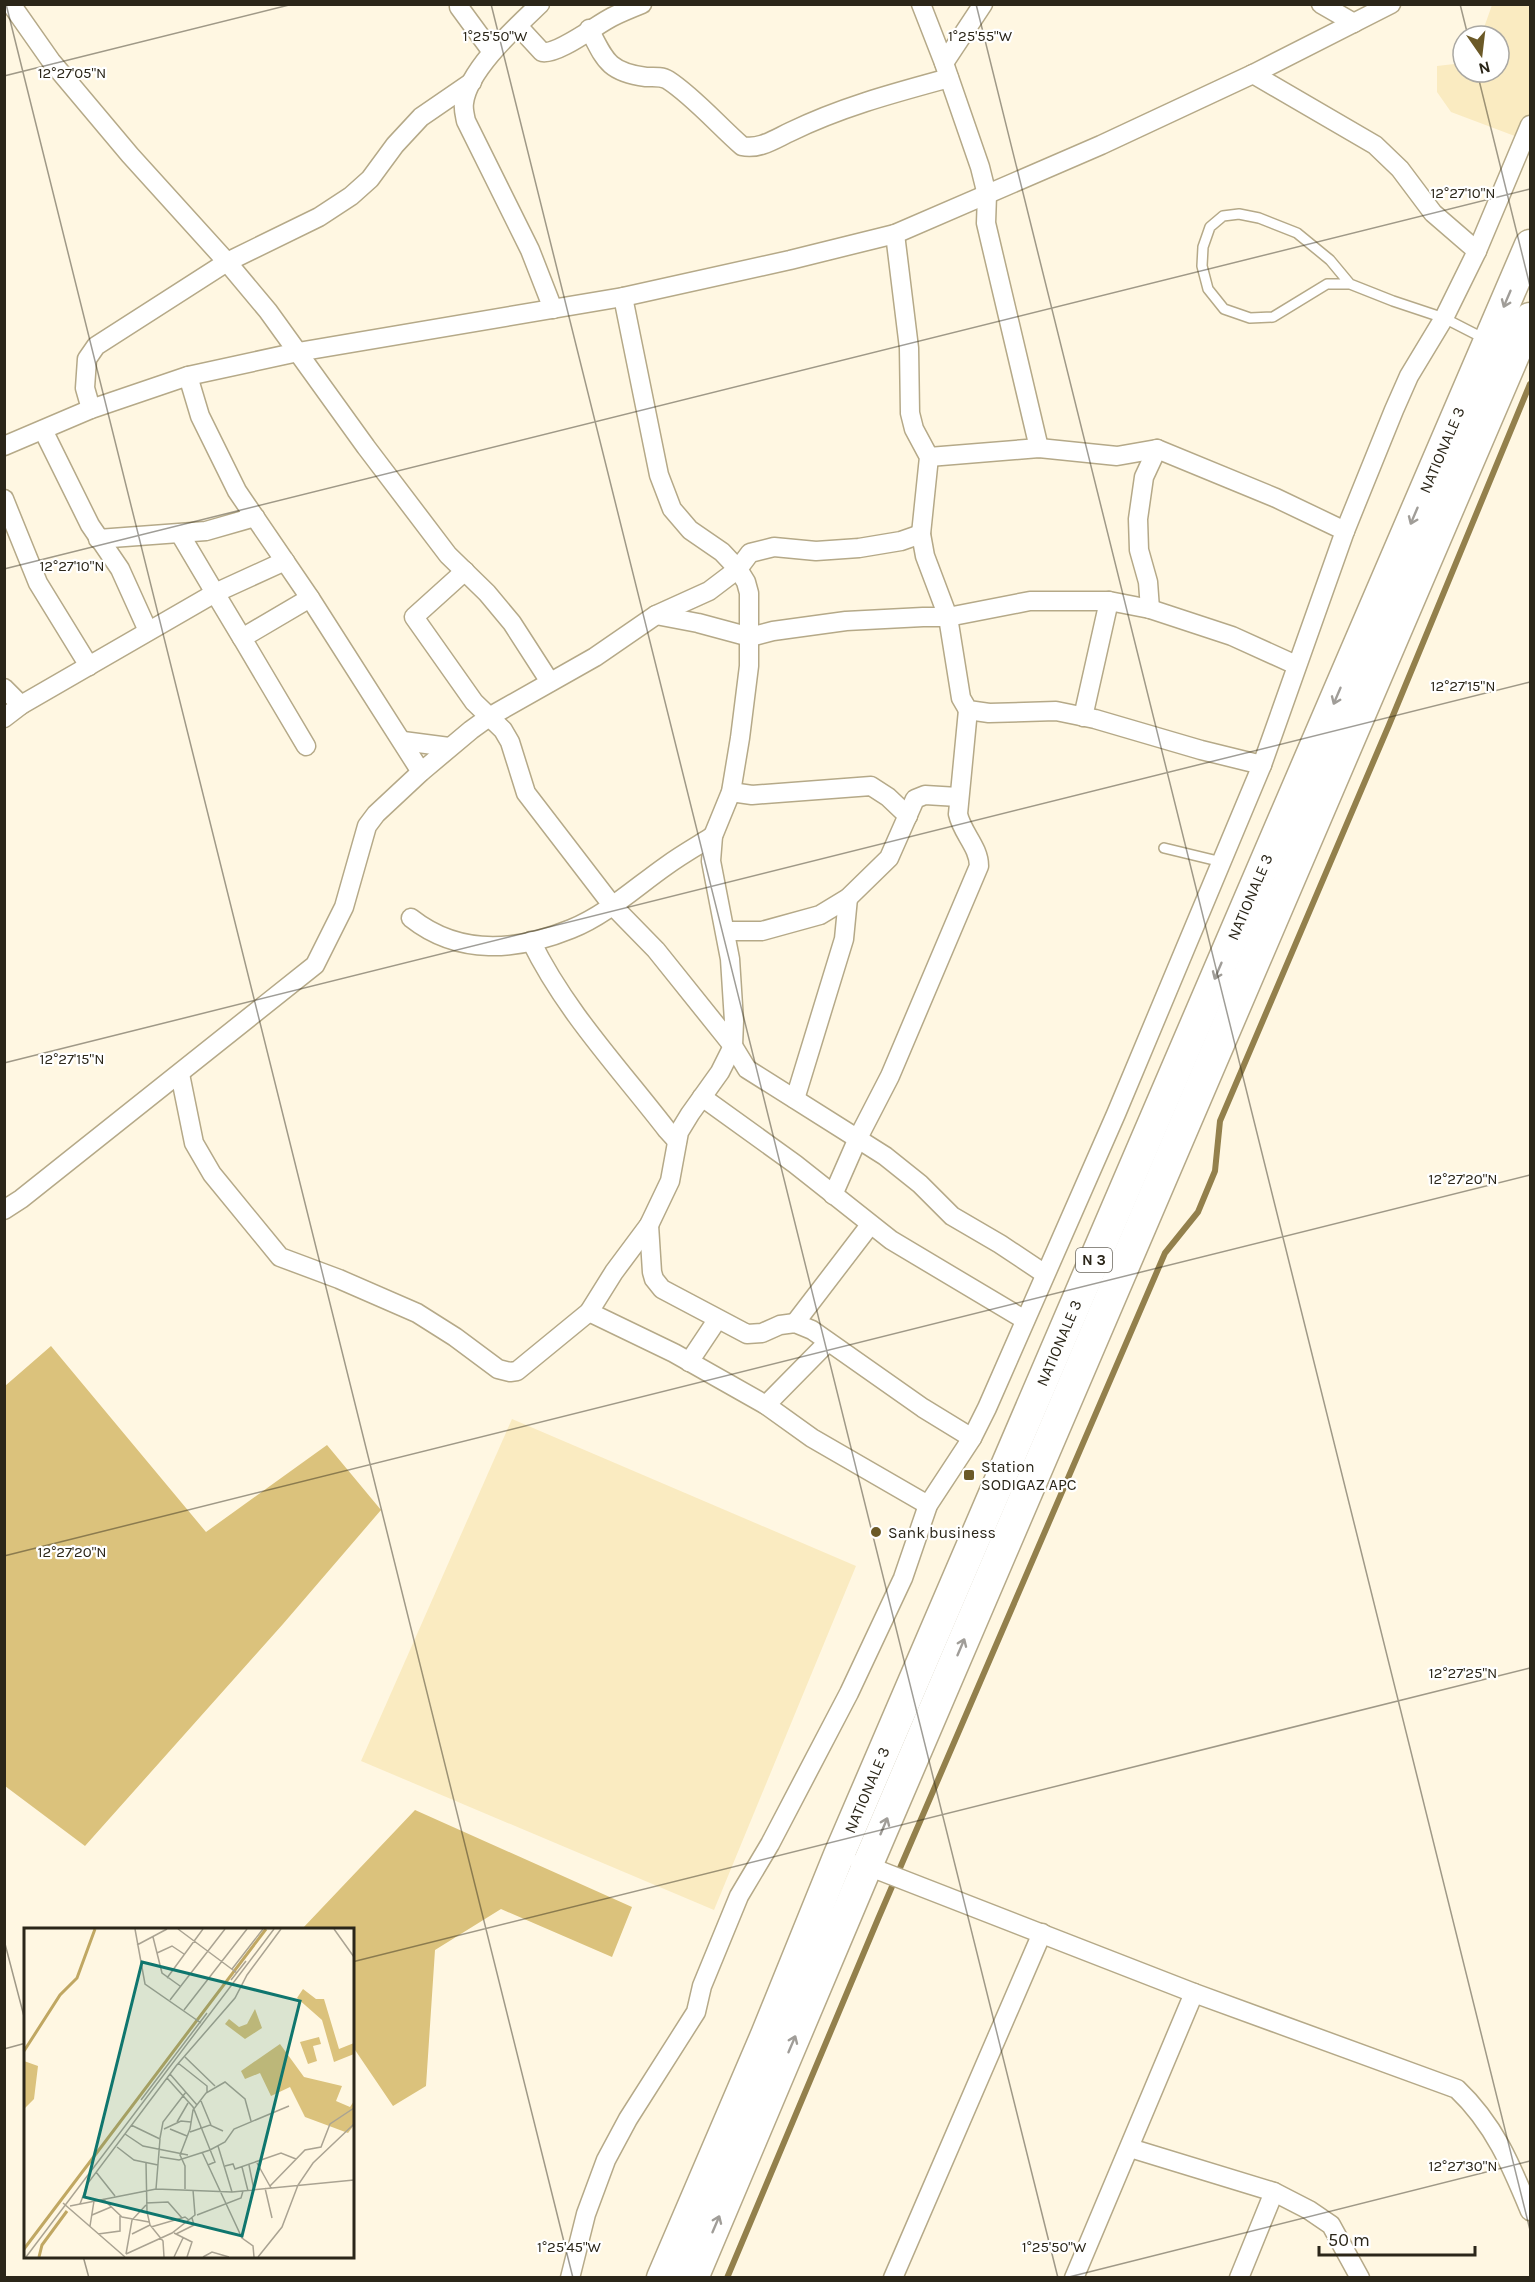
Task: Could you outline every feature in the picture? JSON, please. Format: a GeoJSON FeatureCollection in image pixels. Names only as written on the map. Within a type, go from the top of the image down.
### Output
{"type":"FeatureCollection","features":[{"type":"Feature","properties":{"kind":"main road","name":"NATIONALE 3"},"geometry":{"type":"LineString","coordinates":[[662,2277],[766,2035],[839,1855],[1530,245]]}},
{"type":"Feature","properties":{"kind":"main road","name":"NATIONALE 3"},"geometry":{"type":"LineString","coordinates":[[693,2277],[1530,318]]}},
{"type":"Feature","properties":{"kind":"street"},"geometry":{"type":"LineString","coordinates":[[11,4],[51,61],[122,146],[268,311],[366,447],[448,555],[512,623],[550,682]]}},
{"type":"Feature","properties":{"kind":"street"},"geometry":{"type":"LineString","coordinates":[[459,4],[492,52]]}},
{"type":"Feature","properties":{"kind":"street"},"geometry":{"type":"LineString","coordinates":[[540,4],[492,52],[472,82],[464,105],[466,121],[530,250],[553,309]]}},
{"type":"Feature","properties":{"kind":"street"},"geometry":{"type":"LineString","coordinates":[[518,26],[544,53],[573,41],[589,29],[642,4]]}},
{"type":"Feature","properties":{"kind":"street"},"geometry":{"type":"LineString","coordinates":[[921,4],[987,195],[986,223],[1039,448]]}},
{"type":"Feature","properties":{"kind":"street"},"geometry":{"type":"LineString","coordinates":[[589,29],[607,62],[633,75],[665,78],[680,88],[742,146],[749,147],[767,143],[842,109],[946,71],[983,4]]}},
{"type":"Feature","properties":{"kind":"street"},"geometry":{"type":"LineString","coordinates":[[1321,4],[1354,23]]}},
{"type":"Feature","properties":{"kind":"street"},"geometry":{"type":"LineString","coordinates":[[4,446],[92,409],[188,376],[298,352],[623,297],[895,234],[1101,145],[1253,74],[1391,4]]}},
{"type":"Feature","properties":{"kind":"street"},"geometry":{"type":"LineString","coordinates":[[1253,74],[1375,145],[1400,169],[1433,213],[1477,251]]}},
{"type":"Feature","properties":{"kind":"street"},"geometry":{"type":"LineString","coordinates":[[92,409],[85,388],[87,359],[96,346],[227,262],[319,217],[351,196],[370,179],[395,145],[422,117],[472,82]]}},
{"type":"Feature","properties":{"kind":"street"},"geometry":{"type":"LineString","coordinates":[[570,2277],[585,2214],[606,2160],[628,2119],[696,2012],[702,1986],[739,1896],[770,1844],[849,1693],[903,1578],[928,1505],[972,1438],[1025,1320],[1116,1114],[1262,765],[1345,531],[1409,376],[1444,318],[1477,251],[1530,125]]}},
{"type":"Feature","properties":{"kind":"street"},"geometry":{"type":"LineString","coordinates":[[833,1195],[858,1138],[890,1076],[979,866],[976,853],[960,823],[958,798],[968,710],[961,698],[948,618],[925,556],[921,534],[929,458],[914,429],[910,413],[909,348],[895,234]]}},
{"type":"Feature","properties":{"kind":"street"},"geometry":{"type":"LineString","coordinates":[[180,1074],[194,1143],[212,1174],[280,1257],[339,1279],[417,1313],[455,1337],[498,1369],[517,1371],[589,1312],[614,1272],[649,1225],[670,1181],[679,1132],[720,1072],[733,1046],[734,1021],[726,931],[718,904],[711,861],[712,836],[731,792],[749,666],[749,593],[738,569],[722,552],[690,530],[672,508],[659,475],[623,297]]}},
{"type":"Feature","properties":{"kind":"street"},"geometry":{"type":"LineString","coordinates":[[188,376],[200,416],[237,491],[310,598],[421,772]]}},
{"type":"Feature","properties":{"kind":"street"},"geometry":{"type":"LineString","coordinates":[[43,430],[98,539],[120,569],[148,631]]}},
{"type":"Feature","properties":{"kind":"street"},"geometry":{"type":"LineString","coordinates":[[929,458],[1039,448],[1117,456],[1157,449],[1276,498],[1345,531]]}},
{"type":"Feature","properties":{"kind":"street"},"geometry":{"type":"LineString","coordinates":[[1150,609],[1148,582],[1139,550],[1138,519],[1144,477],[1157,449]]}},
{"type":"Feature","properties":{"kind":"street"},"geometry":{"type":"LineString","coordinates":[[4,499],[38,583],[89,666]]}},
{"type":"Feature","properties":{"kind":"street"},"geometry":{"type":"LineString","coordinates":[[98,539],[180,534],[231,525],[255,517]]}},
{"type":"Feature","properties":{"kind":"street"},"geometry":{"type":"LineString","coordinates":[[180,534],[306,746]]}},
{"type":"Feature","properties":{"kind":"street"},"geometry":{"type":"LineString","coordinates":[[4,1210],[180,1074],[315,965],[344,907],[367,826],[376,814],[421,772],[449,747],[489,717],[595,657],[656,615],[709,591],[738,569],[750,553],[762,548],[774,547],[816,551],[859,548],[901,541],[921,534]]}},
{"type":"Feature","properties":{"kind":"street"},"geometry":{"type":"LineString","coordinates":[[120,569],[135,538]]}},
{"type":"Feature","properties":{"kind":"street"},"geometry":{"type":"LineString","coordinates":[[4,718],[21,705],[215,592],[285,561]]}},
{"type":"Feature","properties":{"kind":"street"},"geometry":{"type":"LineString","coordinates":[[465,571],[414,617],[474,702],[503,730],[510,742],[526,793],[612,905],[656,950],[733,1046],[747,1069],[885,1156],[920,1184],[952,1216],[1045,1274]]}},
{"type":"Feature","properties":{"kind":"street"},"geometry":{"type":"LineString","coordinates":[[242,638],[310,598]]}},
{"type":"Feature","properties":{"kind":"street"},"geometry":{"type":"LineString","coordinates":[[656,615],[750,637],[773,631],[846,621],[948,618],[1030,601],[1108,601],[1150,609],[1232,636],[1296,665]]}},
{"type":"Feature","properties":{"kind":"street"},"geometry":{"type":"LineString","coordinates":[[1083,717],[1108,601]]}},
{"type":"Feature","properties":{"kind":"street"},"geometry":{"type":"LineString","coordinates":[[4,688],[21,705]]}},
{"type":"Feature","properties":{"kind":"street"},"geometry":{"type":"LineString","coordinates":[[968,710],[989,713],[1056,711],[1262,765]]}},
{"type":"Feature","properties":{"kind":"street"},"geometry":{"type":"LineString","coordinates":[[403,741],[449,747]]}},
{"type":"Feature","properties":{"kind":"street"},"geometry":{"type":"LineString","coordinates":[[731,792],[752,795],[871,786],[888,797],[908,816]]}},
{"type":"Feature","properties":{"kind":"street"},"geometry":{"type":"LineString","coordinates":[[726,931],[762,931],[820,915],[848,898],[889,858],[915,799],[920,796],[958,798]]}},
{"type":"Feature","properties":{"kind":"street"},"geometry":{"type":"LineString","coordinates":[[411,918],[437,935],[481,947],[531,941],[573,928],[612,905],[668,864],[712,836]]}},
{"type":"Feature","properties":{"kind":"street"},"geometry":{"type":"LineString","coordinates":[[795,1099],[844,939],[848,898]]}},
{"type":"Feature","properties":{"kind":"street"},"geometry":{"type":"LineString","coordinates":[[531,941],[544,968],[582,1022],[677,1141]]}},
{"type":"Feature","properties":{"kind":"street"},"geometry":{"type":"LineString","coordinates":[[702,1097],[795,1164],[870,1225],[899,1245],[1025,1320]]}},
{"type":"Feature","properties":{"kind":"street"},"geometry":{"type":"LineString","coordinates":[[649,1225],[654,1280],[662,1289],[747,1334],[762,1333],[780,1325],[795,1323],[812,1330],[923,1408],[972,1438]]}},
{"type":"Feature","properties":{"kind":"street"},"geometry":{"type":"LineString","coordinates":[[795,1323],[870,1225]]}},
{"type":"Feature","properties":{"kind":"street"},"geometry":{"type":"LineString","coordinates":[[589,1312],[689,1362],[766,1405],[812,1438],[928,1505]]}},
{"type":"Feature","properties":{"kind":"street"},"geometry":{"type":"LineString","coordinates":[[689,1362],[717,1320]]}},
{"type":"Feature","properties":{"kind":"street"},"geometry":{"type":"LineString","coordinates":[[766,1405],[828,1342]]}},
{"type":"Feature","properties":{"kind":"street"},"geometry":{"type":"LineString","coordinates":[[839,1855],[1194,1993],[1457,2089],[1487,2122],[1505,2151],[1530,2211]]}},
{"type":"Feature","properties":{"kind":"street"},"geometry":{"type":"LineString","coordinates":[[894,2277],[1042,1933]]}},
{"type":"Feature","properties":{"kind":"street"},"geometry":{"type":"LineString","coordinates":[[1074,2277],[1194,1993]]}},
{"type":"Feature","properties":{"kind":"street"},"geometry":{"type":"LineString","coordinates":[[1130,2148],[1274,2192],[1309,2210],[1331,2225],[1360,2277]]}},
{"type":"Feature","properties":{"kind":"street"},"geometry":{"type":"LineString","coordinates":[[1239,2277],[1274,2192]]}},
{"type":"Feature","properties":{"kind":"lane"},"geometry":{"type":"LineString","coordinates":[[1350,284],[1330,260],[1297,233],[1259,218],[1239,214],[1223,216],[1210,227],[1203,247],[1202,266],[1208,289],[1224,309],[1250,318],[1273,317],[1327,284],[1350,284],[1444,318],[1489,341]]}},
{"type":"Feature","properties":{"kind":"lane"},"geometry":{"type":"LineString","coordinates":[[1164,848],[1222,862]]}},
{"type":"Feature","properties":{"kind":"shaded area"},"geometry":{"type":"Polygon","coordinates":[[[1492,5],[1530,5],[1530,113],[1520,138],[1451,112],[1437,92],[1437,66],[1451,64],[1451,84],[1511,84],[1511,24],[1485,24],[1492,5]]]}},
{"type":"Feature","properties":{"kind":"shaded area"},"geometry":{"type":"Polygon","coordinates":[[[51,1346],[206,1532],[327,1445],[381,1510],[283,1624],[85,1846],[5,1786],[5,1386],[51,1346]]]}},
{"type":"Feature","properties":{"kind":"shaded area"},"geometry":{"type":"Polygon","coordinates":[[[512,1419],[856,1566],[714,1910],[361,1761],[512,1419]]]}},
{"type":"Feature","properties":{"kind":"shaded area"},"geometry":{"type":"Polygon","coordinates":[[[415,1810],[632,1907],[612,1957],[501,1909],[435,1950],[426,2086],[393,2106],[354,2048],[354,1928],[303,1928],[415,1810]]]}},
{"type":"Feature","properties":{"kind":"waterway"},"geometry":{"type":"LineString","coordinates":[[727,2278],[878,1919],[1165,1253],[1198,1212],[1215,1171],[1220,1121],[1389,725],[1530,384]]}},
{"type":"Feature","properties":{"kind":"place","name":"Station SODIGAZ APC"},"geometry":{"type":"Point","coordinates":[969,1475]}},
{"type":"Feature","properties":{"kind":"place","name":"Sank business"},"geometry":{"type":"Point","coordinates":[876,1532]}}]}
